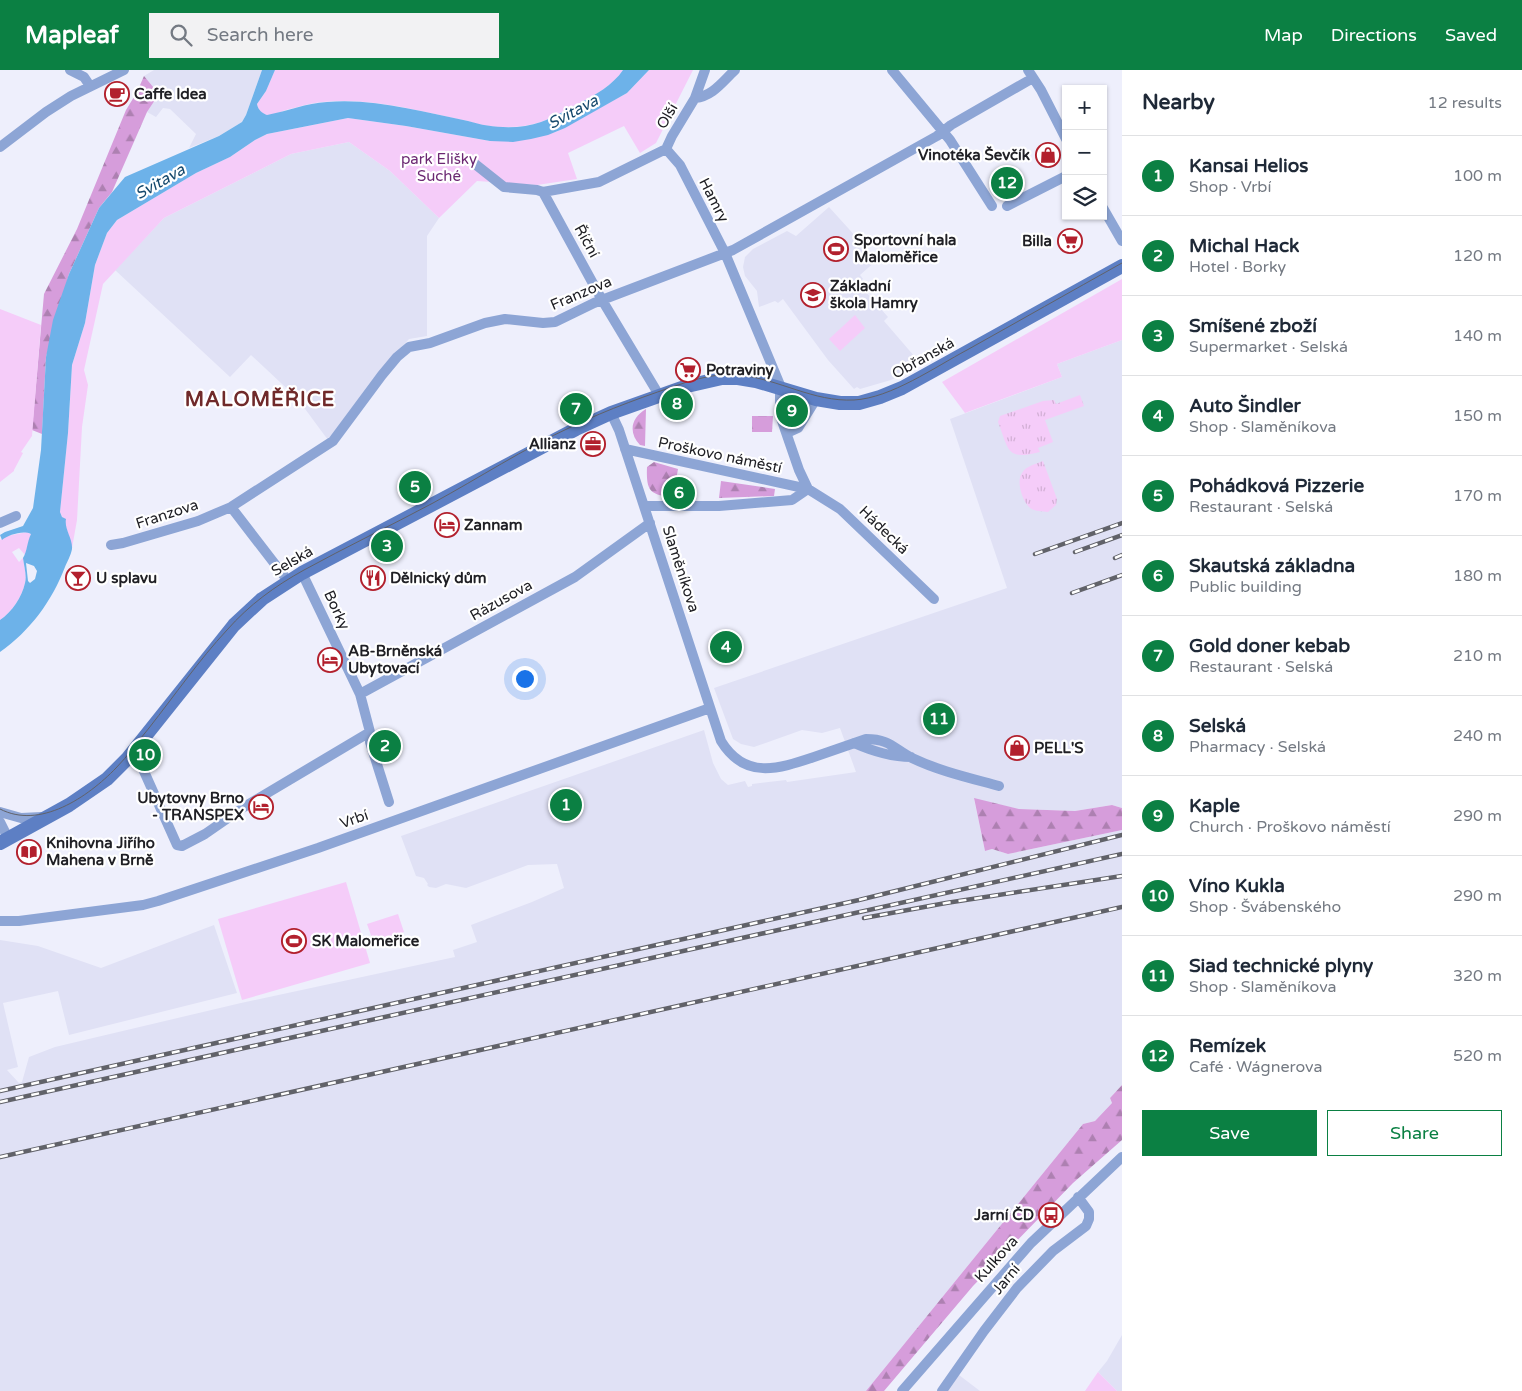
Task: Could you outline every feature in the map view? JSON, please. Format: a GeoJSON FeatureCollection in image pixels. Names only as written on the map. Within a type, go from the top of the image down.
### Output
{"type":"FeatureCollection","features":[{"type":"Feature","properties":{"kind":"main road","name":"Obřanská"},"geometry":{"type":"LineString","coordinates":[[722,378],[756,381],[830,402],[859,402],[892,393],[1122,266]]}},
{"type":"Feature","properties":{"kind":"main road","name":"Selská"},"geometry":{"type":"LineString","coordinates":[[4,840],[58,811],[101,784],[119,768],[234,625],[285,577],[302,573],[529,453],[611,412],[687,386],[722,378]]}},
{"type":"Feature","properties":{"kind":"street"},"geometry":{"type":"LineString","coordinates":[[70,70],[84,77],[90,86]]}},
{"type":"Feature","properties":{"kind":"street"},"geometry":{"type":"LineString","coordinates":[[0,146],[46,112],[90,86],[124,70]]}},
{"type":"Feature","properties":{"kind":"street","name":"Olší"},"geometry":{"type":"LineString","coordinates":[[666,149],[695,98],[705,70]]}},
{"type":"Feature","properties":{"kind":"street","name":"Olší"},"geometry":{"type":"LineString","coordinates":[[695,98],[705,97],[710,94],[735,70]]}},
{"type":"Feature","properties":{"kind":"street"},"geometry":{"type":"LineString","coordinates":[[892,70],[950,140],[992,206]]}},
{"type":"Feature","properties":{"kind":"street"},"geometry":{"type":"LineString","coordinates":[[1030,74],[1041,90],[1062,131]]}},
{"type":"Feature","properties":{"kind":"street","name":"Franzova"},"geometry":{"type":"LineString","coordinates":[[111,545],[198,521],[230,507],[333,440],[382,375],[397,357],[409,347],[430,343],[485,323],[505,320],[555,322],[602,300],[725,253],[764,234],[801,211],[937,136],[1030,74]]}},
{"type":"Feature","properties":{"kind":"street"},"geometry":{"type":"LineString","coordinates":[[475,164],[504,187],[543,192],[599,182],[666,149]]}},
{"type":"Feature","properties":{"kind":"street","name":"Hamry"},"geometry":{"type":"LineString","coordinates":[[666,149],[680,165],[725,253],[782,388]]}},
{"type":"Feature","properties":{"kind":"street"},"geometry":{"type":"LineString","coordinates":[[1007,206],[1062,178]]}},
{"type":"Feature","properties":{"kind":"street","name":"Říční"},"geometry":{"type":"LineString","coordinates":[[543,192],[602,300],[660,395]]}},
{"type":"Feature","properties":{"kind":"street"},"geometry":{"type":"LineString","coordinates":[[1107,215],[1122,240]]}},
{"type":"Feature","properties":{"kind":"street","name":"Proškovo náměstí"},"geometry":{"type":"LineString","coordinates":[[782,388],[780,415],[799,470],[808,489]]}},
{"type":"Feature","properties":{"kind":"street"},"geometry":{"type":"LineString","coordinates":[[787,433],[798,428],[816,399]]}},
{"type":"Feature","properties":{"kind":"street"},"geometry":{"type":"LineString","coordinates":[[611,412],[619,430],[650,523]]}},
{"type":"Feature","properties":{"kind":"street","name":"Proškovo náměstí"},"geometry":{"type":"LineString","coordinates":[[625,449],[808,489]]}},
{"type":"Feature","properties":{"kind":"street"},"geometry":{"type":"LineString","coordinates":[[644,506],[719,506],[792,500],[808,489]]}},
{"type":"Feature","properties":{"kind":"street","name":"Hádecká"},"geometry":{"type":"LineString","coordinates":[[808,489],[840,509],[934,599]]}},
{"type":"Feature","properties":{"kind":"street"},"geometry":{"type":"LineString","coordinates":[[230,507],[285,577]]}},
{"type":"Feature","properties":{"kind":"street"},"geometry":{"type":"LineString","coordinates":[[0,523],[16,516]]}},
{"type":"Feature","properties":{"kind":"street","name":"Rázusova"},"geometry":{"type":"LineString","coordinates":[[360,694],[575,577],[650,523]]}},
{"type":"Feature","properties":{"kind":"street","name":"Slaměníkova"},"geometry":{"type":"LineString","coordinates":[[650,523],[721,741],[727,750],[739,761],[756,768],[769,769],[787,766],[854,743],[898,757],[911,758],[999,786]]}},
{"type":"Feature","properties":{"kind":"street","name":"Borky"},"geometry":{"type":"LineString","coordinates":[[302,573],[360,694],[370,732],[370,742],[388,802]]}},
{"type":"Feature","properties":{"kind":"street","name":"Vrbí"},"geometry":{"type":"LineString","coordinates":[[0,921],[19,921],[150,904],[388,824],[710,708]]}},
{"type":"Feature","properties":{"kind":"street"},"geometry":{"type":"LineString","coordinates":[[134,749],[177,845],[182,846],[205,834],[244,807],[370,732]]}},
{"type":"Feature","properties":{"kind":"street"},"geometry":{"type":"LineString","coordinates":[[0,812],[20,818],[32,819],[46,816]]}},
{"type":"Feature","properties":{"kind":"street"},"geometry":{"type":"LineString","coordinates":[[0,822],[4,840]]}},
{"type":"Feature","properties":{"kind":"street","name":"Kulkova"},"geometry":{"type":"LineString","coordinates":[[902,1391],[1009,1266],[1078,1197],[1122,1157]]}},
{"type":"Feature","properties":{"kind":"street","name":"Jarní"},"geometry":{"type":"LineString","coordinates":[[942,1391],[1017,1288],[1053,1251],[1086,1226],[1090,1220],[1089,1212],[1078,1197]]}},
{"type":"Feature","properties":{"kind":"shaded area"},"geometry":{"type":"Polygon","coordinates":[[[154,70],[262,70],[242,122],[219,136],[189,148],[196,134],[170,109],[163,108],[156,117],[147,112],[159,94],[144,76],[154,70]]]}},
{"type":"Feature","properties":{"kind":"shaded area"},"geometry":{"type":"Polygon","coordinates":[[[349,142],[390,171],[439,218],[427,236],[427,336],[409,339],[369,384],[328,440],[297,398],[251,355],[230,377],[115,270],[164,218],[291,154],[349,142]]]}},
{"type":"Feature","properties":{"kind":"shaded area","name":"Základní škola Hamry"},"geometry":{"type":"Polygon","coordinates":[[[829,207],[877,260],[860,275],[863,279],[858,283],[888,317],[884,321],[921,364],[891,380],[860,389],[857,387],[854,389],[828,360],[783,299],[778,303],[775,301],[759,307],[757,291],[745,276],[743,267],[745,257],[753,249],[787,231],[796,236],[829,207]]]}},
{"type":"Feature","properties":{"kind":"shaded area"},"geometry":{"type":"Polygon","coordinates":[[[1122,340],[1122,808],[1112,805],[1075,811],[1019,809],[974,799],[985,851],[992,849],[1008,854],[1122,830],[1122,1085],[1110,1098],[1112,1103],[1095,1121],[1083,1124],[866,1391],[0,1391],[0,940],[38,946],[101,968],[214,925],[237,993],[69,1035],[58,991],[3,1003],[18,1067],[7,1070],[19,1083],[22,1082],[29,1057],[55,1047],[241,1003],[455,957],[453,950],[477,942],[471,925],[564,888],[557,864],[528,865],[466,888],[446,884],[436,888],[429,887],[424,878],[416,876],[401,836],[704,730],[713,763],[721,779],[728,785],[745,781],[748,787],[752,786],[752,784],[786,780],[787,782],[856,772],[840,728],[822,733],[802,730],[754,747],[741,744],[733,739],[714,688],[1007,588],[950,419],[1062,377],[1057,364],[1122,340]]]}},
{"type":"Feature","properties":{"kind":"shaded area"},"geometry":{"type":"Polygon","coordinates":[[[1122,1335],[1122,1391],[1117,1391],[1098,1372],[1107,1361],[1122,1335]]]}},
{"type":"Feature","properties":{"kind":"shaded area"},"geometry":{"type":"Polygon","coordinates":[[[959,1375],[980,1391],[947,1391],[959,1375]]]}},
{"type":"Feature","properties":{"kind":"green space"},"geometry":{"type":"Polygon","coordinates":[[[275,70],[623,70],[609,85],[598,93],[551,118],[524,126],[504,127],[485,126],[378,103],[341,101],[304,105],[274,114],[263,114],[257,104],[266,91],[275,70]]]}},
{"type":"Feature","properties":{"kind":"green space","name":"park Elišky Suché"},"geometry":{"type":"Polygon","coordinates":[[[649,70],[693,70],[656,143],[640,153],[624,126],[568,153],[577,179],[537,185],[477,181],[439,218],[390,171],[349,142],[291,154],[164,218],[103,284],[84,370],[88,385],[82,427],[77,520],[72,548],[60,512],[68,433],[72,365],[85,323],[95,265],[107,233],[117,220],[196,173],[230,157],[267,134],[348,118],[490,141],[556,132],[627,93],[649,70]]]}},
{"type":"Feature","properties":{"kind":"green space"},"geometry":{"type":"Polygon","coordinates":[[[144,76],[159,94],[147,112],[112,192],[99,208],[69,274],[46,357],[42,434],[32,430],[44,294],[77,229],[126,110],[144,76]]]}},
{"type":"Feature","properties":{"kind":"green space"},"geometry":{"type":"Polygon","coordinates":[[[1122,279],[1122,340],[1057,364],[1062,377],[965,413],[942,382],[1122,279]]]}},
{"type":"Feature","properties":{"kind":"green space"},"geometry":{"type":"Polygon","coordinates":[[[0,309],[41,325],[32,436],[21,452],[23,453],[14,471],[0,482],[0,309]]]}},
{"type":"Feature","properties":{"kind":"green space"},"geometry":{"type":"Polygon","coordinates":[[[855,315],[865,328],[840,351],[829,339],[855,315]]]}},
{"type":"Feature","properties":{"kind":"green space"},"geometry":{"type":"Polygon","coordinates":[[[1080,395],[1084,406],[1045,420],[1053,442],[1038,448],[1040,452],[1021,455],[1010,451],[998,422],[1000,416],[1043,401],[1054,400],[1056,404],[1080,395]]]}},
{"type":"Feature","properties":{"kind":"green space"},"geometry":{"type":"Polygon","coordinates":[[[646,409],[645,446],[640,445],[636,440],[633,426],[637,417],[646,409]]]}},
{"type":"Feature","properties":{"kind":"green space"},"geometry":{"type":"Polygon","coordinates":[[[752,416],[773,416],[772,432],[752,432],[752,416]]]}},
{"type":"Feature","properties":{"kind":"green space"},"geometry":{"type":"Polygon","coordinates":[[[1043,461],[1057,499],[1056,505],[1048,512],[1031,509],[1026,504],[1020,485],[1020,476],[1024,471],[1043,461]]]}},
{"type":"Feature","properties":{"kind":"green space"},"geometry":{"type":"Polygon","coordinates":[[[654,462],[678,469],[673,497],[654,493],[649,487],[647,467],[654,462]]]}},
{"type":"Feature","properties":{"kind":"green space"},"geometry":{"type":"Polygon","coordinates":[[[721,481],[775,489],[774,496],[719,498],[721,481]]]}},
{"type":"Feature","properties":{"kind":"green space"},"geometry":{"type":"Polygon","coordinates":[[[27,532],[31,534],[25,555],[19,548],[12,552],[19,562],[23,558],[26,577],[24,588],[19,599],[0,620],[0,540],[7,536],[27,532]]]}},
{"type":"Feature","properties":{"kind":"green space"},"geometry":{"type":"Polygon","coordinates":[[[974,798],[1019,809],[1075,811],[1112,805],[1122,808],[1122,830],[1008,854],[992,849],[985,851],[974,798]]]}},
{"type":"Feature","properties":{"kind":"green space","name":"SK Malomeřice"},"geometry":{"type":"Polygon","coordinates":[[[346,882],[370,963],[242,1000],[218,919],[346,882]]]}},
{"type":"Feature","properties":{"kind":"green space"},"geometry":{"type":"Polygon","coordinates":[[[398,914],[404,932],[373,941],[367,924],[398,914]]]}},
{"type":"Feature","properties":{"kind":"green space"},"geometry":{"type":"Polygon","coordinates":[[[1122,1085],[1122,1140],[1073,1183],[973,1286],[884,1391],[866,1391],[1083,1124],[1095,1121],[1112,1103],[1110,1098],[1122,1085]]]}},
{"type":"Feature","properties":{"kind":"green space"},"geometry":{"type":"Polygon","coordinates":[[[1098,1372],[1117,1391],[1085,1391],[1098,1372]]]}},
{"type":"Feature","properties":{"kind":"water","name":"Svitava"},"geometry":{"type":"Polygon","coordinates":[[[262,70],[275,70],[266,91],[257,104],[260,111],[267,115],[304,105],[345,101],[381,104],[486,125],[514,127],[541,122],[580,103],[609,85],[623,70],[649,70],[627,93],[565,128],[531,139],[513,142],[490,141],[348,118],[267,134],[230,157],[196,173],[117,220],[107,233],[95,265],[85,323],[72,365],[68,433],[60,512],[62,517],[66,519],[66,526],[72,545],[71,551],[60,580],[47,603],[21,635],[0,652],[0,620],[19,599],[24,588],[26,577],[23,558],[31,534],[16,534],[2,540],[0,535],[23,526],[33,508],[41,450],[46,357],[53,320],[69,274],[99,208],[125,177],[219,136],[242,122],[262,70]],[[26,563],[28,581],[30,583],[35,579],[37,571],[34,566],[26,563]]]}},
{"type":"Feature","properties":{"kind":"tram line"},"geometry":{"type":"LineString","coordinates":[[0,809],[15,814],[31,816],[47,813],[63,807],[92,790],[120,763],[217,641],[244,612],[263,597],[304,570],[433,503],[553,436],[599,414],[643,397],[687,382],[720,375],[754,377],[824,398],[839,400],[854,400],[883,394],[927,373],[1122,263]]}},
{"type":"Feature","properties":{"kind":"railway"},"geometry":{"type":"LineString","coordinates":[[1035,554],[1122,523]]}},
{"type":"Feature","properties":{"kind":"railway"},"geometry":{"type":"LineString","coordinates":[[1075,552],[1122,535]]}},
{"type":"Feature","properties":{"kind":"railway"},"geometry":{"type":"LineString","coordinates":[[1115,558],[1122,555]]}},
{"type":"Feature","properties":{"kind":"railway"},"geometry":{"type":"LineString","coordinates":[[1072,593],[1122,575]]}},
{"type":"Feature","properties":{"kind":"railway"},"geometry":{"type":"LineString","coordinates":[[0,1091],[859,900],[1122,835]]}},
{"type":"Feature","properties":{"kind":"railway"},"geometry":{"type":"LineString","coordinates":[[0,1102],[1122,854]]}},
{"type":"Feature","properties":{"kind":"railway"},"geometry":{"type":"LineString","coordinates":[[864,918],[946,903],[1122,876]]}},
{"type":"Feature","properties":{"kind":"railway"},"geometry":{"type":"LineString","coordinates":[[0,1157],[1122,907]]}},
{"type":"Feature","properties":{"kind":"place","name":"Caffe Idea"},"geometry":{"type":"Point","coordinates":[117,94]}},
{"type":"Feature","properties":{"kind":"place","name":"Vinotéka Ševčík"},"geometry":{"type":"Point","coordinates":[1048,155]}},
{"type":"Feature","properties":{"kind":"place","name":"Remízek"},"geometry":{"type":"Point","coordinates":[1007,183]}},
{"type":"Feature","properties":{"kind":"place","name":"Billa"},"geometry":{"type":"Point","coordinates":[1070,241]}},
{"type":"Feature","properties":{"kind":"place","name":"Sportovní hala Maloměřice"},"geometry":{"type":"Point","coordinates":[836,249]}},
{"type":"Feature","properties":{"kind":"place","name":"Základní škola Hamry"},"geometry":{"type":"Point","coordinates":[813,295]}},
{"type":"Feature","properties":{"kind":"place","name":"Potraviny"},"geometry":{"type":"Point","coordinates":[688,370]}},
{"type":"Feature","properties":{"kind":"place","name":"Selská"},"geometry":{"type":"Point","coordinates":[677,404]}},
{"type":"Feature","properties":{"kind":"place","name":"Gold doner kebab"},"geometry":{"type":"Point","coordinates":[576,409]}},
{"type":"Feature","properties":{"kind":"place","name":"Kaple"},"geometry":{"type":"Point","coordinates":[792,411]}},
{"type":"Feature","properties":{"kind":"place","name":"Allianz"},"geometry":{"type":"Point","coordinates":[593,444]}},
{"type":"Feature","properties":{"kind":"place","name":"Pohádková Pizzerie"},"geometry":{"type":"Point","coordinates":[415,487]}},
{"type":"Feature","properties":{"kind":"place","name":"Skautská základna"},"geometry":{"type":"Point","coordinates":[679,493]}},
{"type":"Feature","properties":{"kind":"place","name":"Zannam"},"geometry":{"type":"Point","coordinates":[447,525]}},
{"type":"Feature","properties":{"kind":"place","name":"Smíšené zboží"},"geometry":{"type":"Point","coordinates":[387,546]}},
{"type":"Feature","properties":{"kind":"place","name":"U splavu"},"geometry":{"type":"Point","coordinates":[78,578]}},
{"type":"Feature","properties":{"kind":"place","name":"Dělnický dům"},"geometry":{"type":"Point","coordinates":[373,578]}},
{"type":"Feature","properties":{"kind":"place","name":"Auto Šindler"},"geometry":{"type":"Point","coordinates":[726,647]}},
{"type":"Feature","properties":{"kind":"place","name":"AB-Brněnská Ubytovací"},"geometry":{"type":"Point","coordinates":[330,660]}},
{"type":"Feature","properties":{"kind":"place","name":"Siad technické plyny"},"geometry":{"type":"Point","coordinates":[939,719]}},
{"type":"Feature","properties":{"kind":"place","name":"Michal Hack"},"geometry":{"type":"Point","coordinates":[385,746]}},
{"type":"Feature","properties":{"kind":"place","name":"PELL'S"},"geometry":{"type":"Point","coordinates":[1017,748]}},
{"type":"Feature","properties":{"kind":"place","name":"Víno Kukla"},"geometry":{"type":"Point","coordinates":[145,755]}},
{"type":"Feature","properties":{"kind":"place","name":"Kansai Helios"},"geometry":{"type":"Point","coordinates":[566,805]}},
{"type":"Feature","properties":{"kind":"place","name":"Ubytovny Brno - TRANSPEX"},"geometry":{"type":"Point","coordinates":[261,807]}},
{"type":"Feature","properties":{"kind":"place","name":"Knihovna Jiřího Mahena v Brně"},"geometry":{"type":"Point","coordinates":[29,852]}},
{"type":"Feature","properties":{"kind":"place","name":"SK Malomeřice"},"geometry":{"type":"Point","coordinates":[294,941]}},
{"type":"Feature","properties":{"kind":"place","name":"Jarní ČD"},"geometry":{"type":"Point","coordinates":[1051,1215]}},
{"type":"Feature","properties":{"kind":"district","name":"MALOMĚŘICE"},"geometry":{"type":"Point","coordinates":[260,400]}}]}
